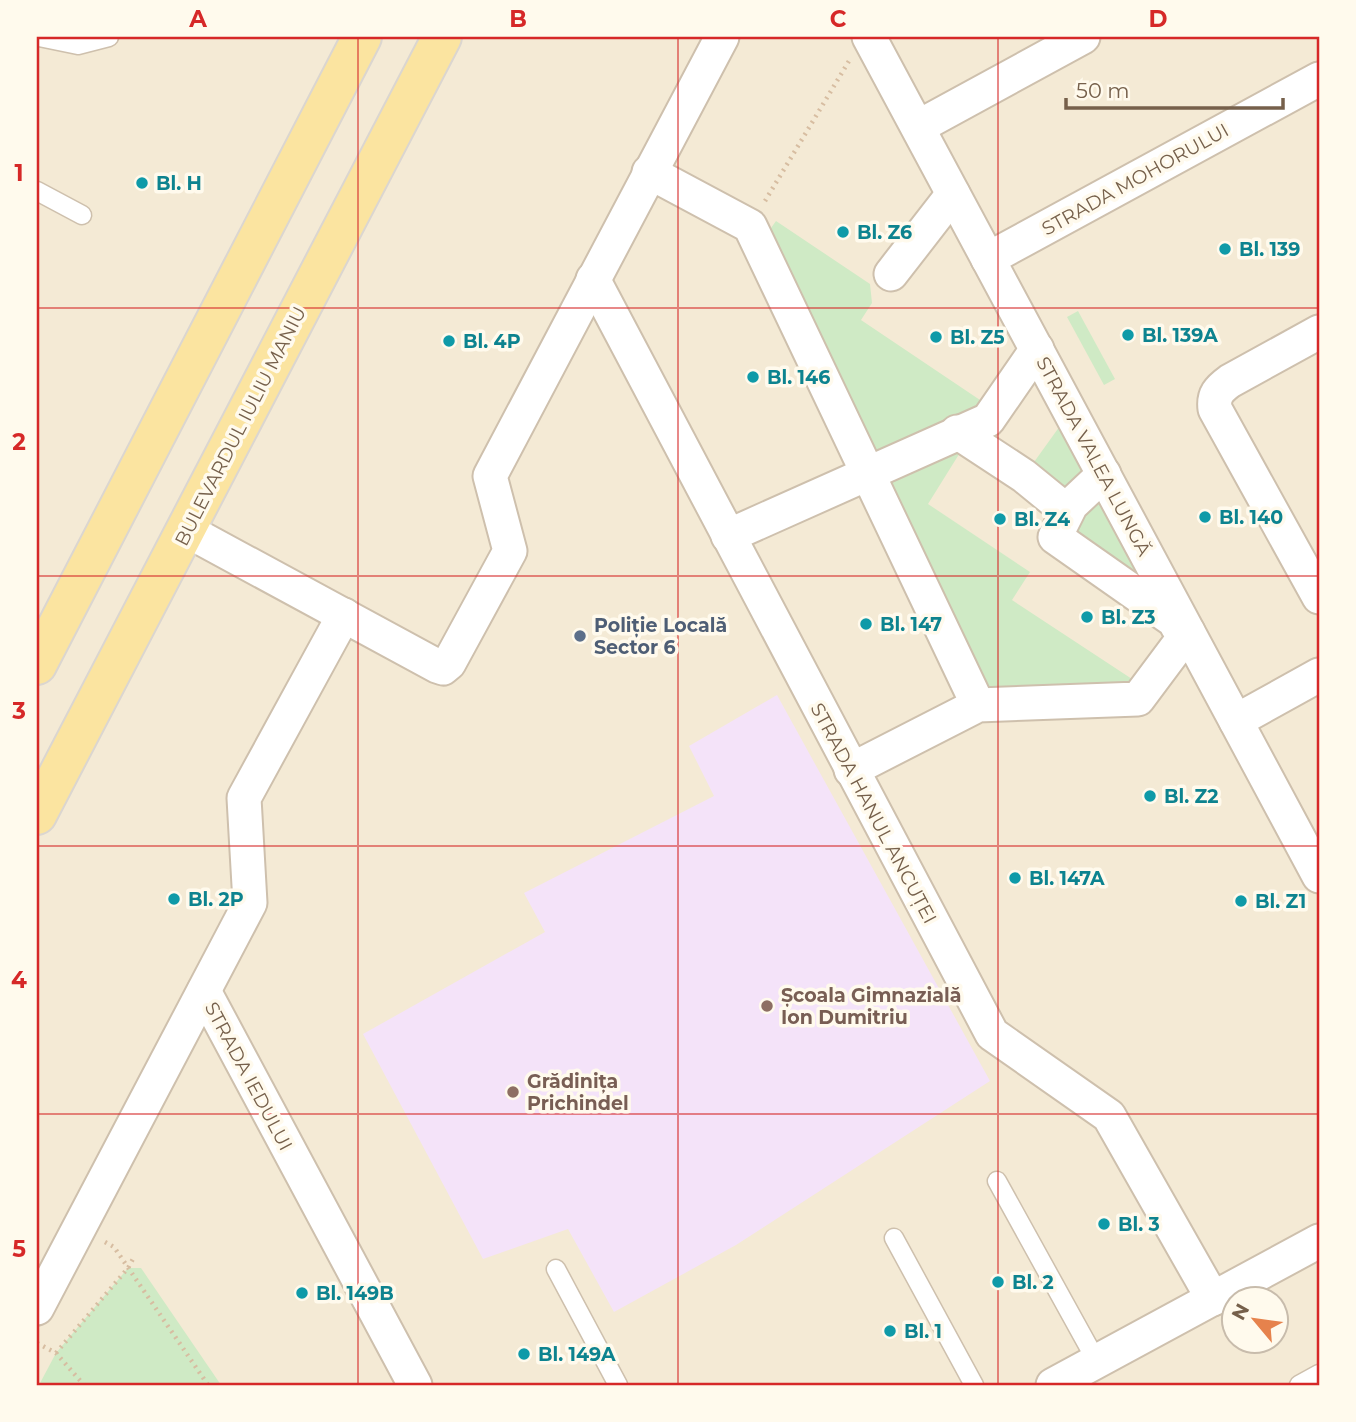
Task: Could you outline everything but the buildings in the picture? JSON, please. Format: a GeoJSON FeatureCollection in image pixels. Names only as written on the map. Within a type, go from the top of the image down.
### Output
{"type":"FeatureCollection","features":[{"type":"Feature","properties":{"kind":"main road"},"geometry":{"type":"LineString","coordinates":[[37,665],[362,37]]}},
{"type":"Feature","properties":{"kind":"main road","name":"BULEVARDUL IULIU MANIU"},"geometry":{"type":"LineString","coordinates":[[37,815],[442,37]]}},
{"type":"Feature","properties":{"kind":"street"},"geometry":{"type":"LineString","coordinates":[[186,530],[437,666],[443,668],[449,663],[510,551],[490,476],[722,37]]}},
{"type":"Feature","properties":{"kind":"street"},"geometry":{"type":"LineString","coordinates":[[918,127],[1083,37]]}},
{"type":"Feature","properties":{"kind":"street","name":"STRADA VALEA LUNGĂ"},"geometry":{"type":"LineString","coordinates":[[860,49],[918,127],[1104,474],[1182,640],[1236,721],[1319,876]]}},
{"type":"Feature","properties":{"kind":"street","name":"STRADA MOHORULUI"},"geometry":{"type":"LineString","coordinates":[[988,259],[1319,79]]}},
{"type":"Feature","properties":{"kind":"street"},"geometry":{"type":"LineString","coordinates":[[649,172],[750,226],[978,705]]}},
{"type":"Feature","properties":{"kind":"street"},"geometry":{"type":"LineString","coordinates":[[891,274],[953,194]]}},
{"type":"Feature","properties":{"kind":"street","name":"STRADA HANUL ANCUȚEI"},"geometry":{"type":"LineString","coordinates":[[593,279],[992,1034],[1109,1116],[1213,1298]]}},
{"type":"Feature","properties":{"kind":"street"},"geometry":{"type":"LineString","coordinates":[[1319,332],[1230,381],[1219,390],[1214,400],[1215,409],[1319,597]]}},
{"type":"Feature","properties":{"kind":"street"},"geometry":{"type":"LineString","coordinates":[[728,536],[988,420],[1037,349]]}},
{"type":"Feature","properties":{"kind":"street"},"geometry":{"type":"LineString","coordinates":[[957,432],[1024,476],[1068,511]]}},
{"type":"Feature","properties":{"kind":"street"},"geometry":{"type":"LineString","coordinates":[[1104,474],[1068,511],[1055,537],[1179,624],[1166,642],[1182,640]]}},
{"type":"Feature","properties":{"kind":"street","name":"STRADA IEDULUI"},"geometry":{"type":"LineString","coordinates":[[344,615],[244,798],[250,903],[204,991],[415,1385]]}},
{"type":"Feature","properties":{"kind":"street"},"geometry":{"type":"LineString","coordinates":[[851,770],[978,705],[1138,699],[1182,640]]}},
{"type":"Feature","properties":{"kind":"street"},"geometry":{"type":"LineString","coordinates":[[1236,721],[1319,675]]}},
{"type":"Feature","properties":{"kind":"street"},"geometry":{"type":"LineString","coordinates":[[37,1308],[204,991]]}},
{"type":"Feature","properties":{"kind":"street"},"geometry":{"type":"LineString","coordinates":[[1053,1385],[1319,1241]]}},
{"type":"Feature","properties":{"kind":"lane"},"geometry":{"type":"LineString","coordinates":[[39,37],[78,44],[109,37]]}},
{"type":"Feature","properties":{"kind":"lane"},"geometry":{"type":"LineString","coordinates":[[37,191],[82,215]]}},
{"type":"Feature","properties":{"kind":"lane"},"geometry":{"type":"LineString","coordinates":[[997,1181],[1097,1362]]}},
{"type":"Feature","properties":{"kind":"lane"},"geometry":{"type":"LineString","coordinates":[[894,1238],[974,1385]]}},
{"type":"Feature","properties":{"kind":"lane"},"geometry":{"type":"LineString","coordinates":[[556,1269],[618,1385]]}},
{"type":"Feature","properties":{"kind":"lane"},"geometry":{"type":"LineString","coordinates":[[1299,1385],[1319,1374]]}},
{"type":"Feature","properties":{"kind":"path"},"geometry":{"type":"LineString","coordinates":[[750,226],[860,49]]}},
{"type":"Feature","properties":{"kind":"path"},"geometry":{"type":"LineString","coordinates":[[79,1228],[114,1247],[208,1385]]}},
{"type":"Feature","properties":{"kind":"path"},"geometry":{"type":"LineString","coordinates":[[56,1353],[128,1268],[134,1257]]}},
{"type":"Feature","properties":{"kind":"path"},"geometry":{"type":"LineString","coordinates":[[37,1343],[56,1353],[83,1385]]}},
{"type":"Feature","properties":{"kind":"shaded area"},"geometry":{"type":"Polygon","coordinates":[[[37,37],[1319,37],[1319,1385],[37,1385],[37,37]]]}},
{"type":"Feature","properties":{"kind":"shaded area","name":"Școala Gimnazială Ion Dumitriu"},"geometry":{"type":"Polygon","coordinates":[[[777,695],[990,1081],[736,1245],[614,1312],[568,1229],[483,1259],[363,1034],[545,932],[524,893],[714,796],[689,746],[777,695]]]}},
{"type":"Feature","properties":{"kind":"green space"},"geometry":{"type":"Polygon","coordinates":[[[776,221],[870,284],[872,303],[861,320],[980,400],[993,413],[868,473],[759,245],[776,221]]]}},
{"type":"Feature","properties":{"kind":"green space"},"geometry":{"type":"Polygon","coordinates":[[[1078,311],[1115,379],[1104,385],[1067,317],[1078,311]]]}},
{"type":"Feature","properties":{"kind":"green space"},"geometry":{"type":"Polygon","coordinates":[[[1070,412],[1185,632],[1053,537],[1067,511],[1024,476],[1070,412]]]}},
{"type":"Feature","properties":{"kind":"green space"},"geometry":{"type":"Polygon","coordinates":[[[966,443],[928,504],[1030,572],[1012,600],[1132,679],[1132,699],[978,705],[869,477],[966,443]]]}},
{"type":"Feature","properties":{"kind":"green space"},"geometry":{"type":"Polygon","coordinates":[[[128,1268],[141,1268],[221,1385],[39,1385],[56,1353],[128,1268]]]}},
{"type":"Feature","properties":{"kind":"place","name":"Bl. H"},"geometry":{"type":"Point","coordinates":[142,183]}},
{"type":"Feature","properties":{"kind":"place","name":"Bl. Z6"},"geometry":{"type":"Point","coordinates":[843,232]}},
{"type":"Feature","properties":{"kind":"place","name":"Bl. 139"},"geometry":{"type":"Point","coordinates":[1225,249]}},
{"type":"Feature","properties":{"kind":"place","name":"Bl. 139A"},"geometry":{"type":"Point","coordinates":[1128,335]}},
{"type":"Feature","properties":{"kind":"place","name":"Bl. Z5"},"geometry":{"type":"Point","coordinates":[936,337]}},
{"type":"Feature","properties":{"kind":"place","name":"Bl. 4P"},"geometry":{"type":"Point","coordinates":[449,341]}},
{"type":"Feature","properties":{"kind":"place","name":"Bl. 146"},"geometry":{"type":"Point","coordinates":[753,377]}},
{"type":"Feature","properties":{"kind":"place","name":"Bl. 140"},"geometry":{"type":"Point","coordinates":[1205,517]}},
{"type":"Feature","properties":{"kind":"place","name":"Bl. Z4"},"geometry":{"type":"Point","coordinates":[1000,519]}},
{"type":"Feature","properties":{"kind":"place","name":"Bl. Z3"},"geometry":{"type":"Point","coordinates":[1087,617]}},
{"type":"Feature","properties":{"kind":"place","name":"Bl. 147"},"geometry":{"type":"Point","coordinates":[866,624]}},
{"type":"Feature","properties":{"kind":"place","name":"Poliție Locală Sector 6"},"geometry":{"type":"Point","coordinates":[580,636]}},
{"type":"Feature","properties":{"kind":"place","name":"Bl. Z2"},"geometry":{"type":"Point","coordinates":[1150,796]}},
{"type":"Feature","properties":{"kind":"place","name":"Bl. 147A"},"geometry":{"type":"Point","coordinates":[1015,878]}},
{"type":"Feature","properties":{"kind":"place","name":"Bl. 2P"},"geometry":{"type":"Point","coordinates":[174,899]}},
{"type":"Feature","properties":{"kind":"place","name":"Bl. Z1"},"geometry":{"type":"Point","coordinates":[1241,901]}},
{"type":"Feature","properties":{"kind":"place","name":"Școala Gimnazială Ion Dumitriu"},"geometry":{"type":"Point","coordinates":[767,1006]}},
{"type":"Feature","properties":{"kind":"place","name":"Grădinița Prichindel"},"geometry":{"type":"Point","coordinates":[513,1092]}},
{"type":"Feature","properties":{"kind":"place","name":"Bl. 3"},"geometry":{"type":"Point","coordinates":[1104,1224]}},
{"type":"Feature","properties":{"kind":"place","name":"Bl. 2"},"geometry":{"type":"Point","coordinates":[998,1282]}},
{"type":"Feature","properties":{"kind":"place","name":"Bl. 149B"},"geometry":{"type":"Point","coordinates":[302,1293]}},
{"type":"Feature","properties":{"kind":"place","name":"Bl. 1"},"geometry":{"type":"Point","coordinates":[890,1331]}},
{"type":"Feature","properties":{"kind":"place","name":"Bl. 149A"},"geometry":{"type":"Point","coordinates":[524,1354]}}]}
